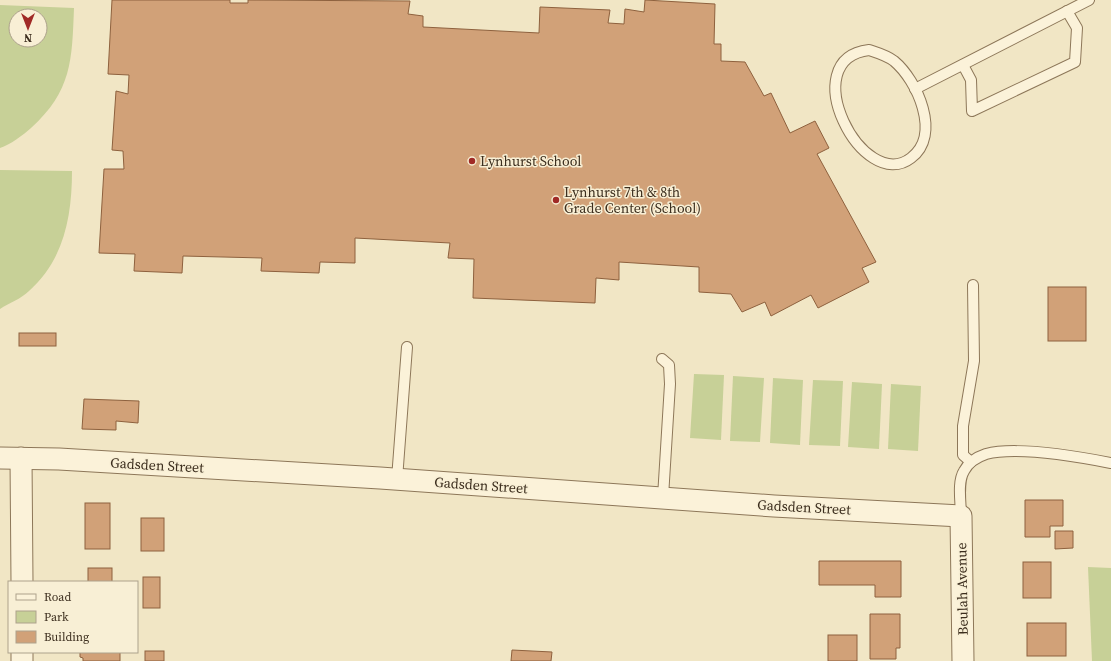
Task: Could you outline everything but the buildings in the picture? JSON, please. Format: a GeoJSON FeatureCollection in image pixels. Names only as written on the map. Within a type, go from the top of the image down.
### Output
{"type":"FeatureCollection","features":[{"type":"Feature","properties":{"kind":"street","name":"Gadsden Street"},"geometry":{"type":"LineString","coordinates":[[0,458],[397,479],[774,506],[961,516]]}},
{"type":"Feature","properties":{"kind":"street"},"geometry":{"type":"LineString","coordinates":[[21,458],[22,581]]}},
{"type":"Feature","properties":{"kind":"street","name":"Beulah Avenue"},"geometry":{"type":"LineString","coordinates":[[961,516],[963,661]]}},
{"type":"Feature","properties":{"kind":"lane"},"geometry":{"type":"LineString","coordinates":[[915,89],[1089,0]]}},
{"type":"Feature","properties":{"kind":"lane"},"geometry":{"type":"LineString","coordinates":[[963,65],[971,80],[972,112],[1075,62],[1077,28],[1067,11]]}},
{"type":"Feature","properties":{"kind":"lane"},"geometry":{"type":"LineString","coordinates":[[869,50],[882,53],[904,71],[915,89],[922,104],[925,125],[922,144],[911,158],[902,162],[884,163],[876,160],[854,139],[844,124],[839,110],[837,103],[836,83],[842,64],[847,57],[859,51],[869,50]]}},
{"type":"Feature","properties":{"kind":"lane"},"geometry":{"type":"LineString","coordinates":[[971,462],[963,455],[963,426],[974,361],[973,285]]}},
{"type":"Feature","properties":{"kind":"lane"},"geometry":{"type":"LineString","coordinates":[[397,479],[406,346]]}},
{"type":"Feature","properties":{"kind":"lane"},"geometry":{"type":"LineString","coordinates":[[662,359],[669,365],[670,384],[663,497]]}},
{"type":"Feature","properties":{"kind":"lane"},"geometry":{"type":"LineString","coordinates":[[961,516],[961,482],[963,471],[971,462],[986,454],[1008,452],[1057,455],[1111,463]]}},
{"type":"Feature","properties":{"kind":"green space"},"geometry":{"type":"Polygon","coordinates":[[[0,5],[74,8],[72,43],[67,74],[55,101],[31,128],[4,147],[0,148],[0,5]]]}},
{"type":"Feature","properties":{"kind":"green space"},"geometry":{"type":"Polygon","coordinates":[[[0,170],[72,171],[72,188],[68,221],[64,236],[50,266],[41,279],[26,294],[0,309],[0,170]]]}},
{"type":"Feature","properties":{"kind":"green space"},"geometry":{"type":"Polygon","coordinates":[[[694,374],[724,375],[721,440],[690,438],[694,374]]]}},
{"type":"Feature","properties":{"kind":"green space"},"geometry":{"type":"Polygon","coordinates":[[[733,376],[764,378],[760,442],[730,441],[733,376]]]}},
{"type":"Feature","properties":{"kind":"green space"},"geometry":{"type":"Polygon","coordinates":[[[773,378],[803,380],[800,445],[770,443],[773,378]]]}},
{"type":"Feature","properties":{"kind":"green space"},"geometry":{"type":"Polygon","coordinates":[[[813,380],[843,381],[840,446],[809,445],[813,380]]]}},
{"type":"Feature","properties":{"kind":"green space"},"geometry":{"type":"Polygon","coordinates":[[[852,382],[882,384],[879,449],[848,447],[852,382]]]}},
{"type":"Feature","properties":{"kind":"green space"},"geometry":{"type":"Polygon","coordinates":[[[891,384],[921,386],[918,451],[888,449],[891,384]]]}},
{"type":"Feature","properties":{"kind":"green space"},"geometry":{"type":"Polygon","coordinates":[[[1088,567],[1111,568],[1111,661],[1092,661],[1088,567]]]}},
{"type":"Feature","properties":{"kind":"place","name":"Lynhurst School"},"geometry":{"type":"Point","coordinates":[472,161]}},
{"type":"Feature","properties":{"kind":"place","name":"Lynhurst 7th & 8th Grade Center (School)"},"geometry":{"type":"Point","coordinates":[556,200]}}]}
